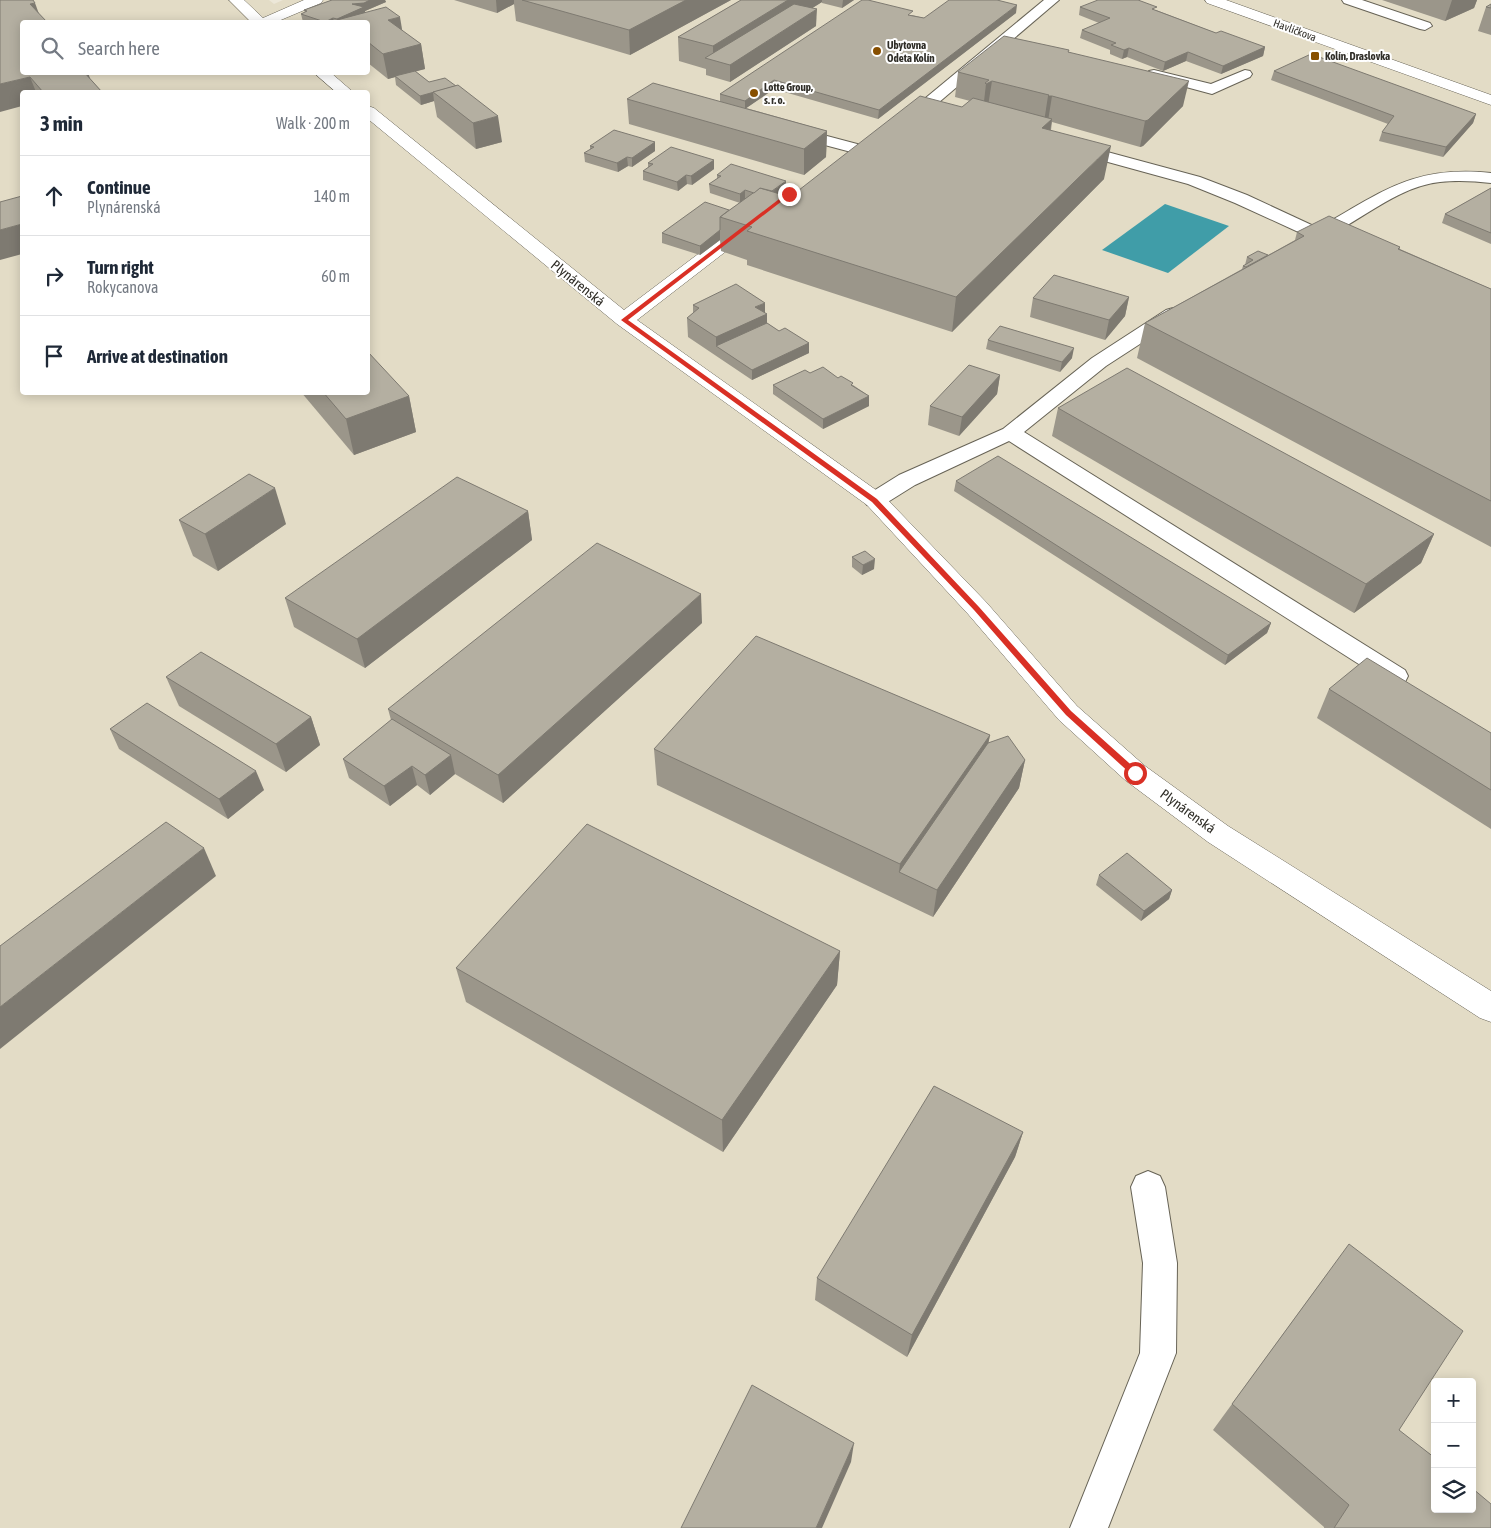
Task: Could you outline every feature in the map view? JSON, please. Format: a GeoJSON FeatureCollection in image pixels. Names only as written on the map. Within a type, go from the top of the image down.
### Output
{"type":"FeatureCollection","features":[{"type":"Feature","properties":{"kind":"street"},"geometry":{"type":"LineString","coordinates":[[236,0],[257,20]]}},
{"type":"Feature","properties":{"kind":"street"},"geometry":{"type":"LineString","coordinates":[[270,20],[316,0]]}},
{"type":"Feature","properties":{"kind":"street","name":"Havlíčkova"},"geometry":{"type":"LineString","coordinates":[[1212,0],[1491,100]]}},
{"type":"Feature","properties":{"kind":"street"},"geometry":{"type":"LineString","coordinates":[[324,75],[342,90]]}},
{"type":"Feature","properties":{"kind":"street","name":"Plynárenská"},"geometry":{"type":"LineString","coordinates":[[370,113],[624,320],[874,500],[976,608],[1068,713],[1135,773],[1218,834],[1491,1008]]}},
{"type":"Feature","properties":{"kind":"street"},"geometry":{"type":"LineString","coordinates":[[624,320],[789,194]]}},
{"type":"Feature","properties":{"kind":"lane"},"geometry":{"type":"LineString","coordinates":[[856,164],[1052,0]]}},
{"type":"Feature","properties":{"kind":"lane"},"geometry":{"type":"LineString","coordinates":[[1349,0],[1425,26]]}},
{"type":"Feature","properties":{"kind":"lane"},"geometry":{"type":"LineString","coordinates":[[1008,37],[1028,42]]}},
{"type":"Feature","properties":{"kind":"lane"},"geometry":{"type":"LineString","coordinates":[[1144,71],[1212,89],[1245,74]]}},
{"type":"Feature","properties":{"kind":"lane"},"geometry":{"type":"LineString","coordinates":[[923,108],[942,113]]}},
{"type":"Feature","properties":{"kind":"lane"},"geometry":{"type":"LineString","coordinates":[[778,128],[870,152]]}},
{"type":"Feature","properties":{"kind":"lane"},"geometry":{"type":"LineString","coordinates":[[1058,144],[1145,166],[1210,186],[1268,210],[1346,247]]}},
{"type":"Feature","properties":{"kind":"lane"},"geometry":{"type":"LineString","coordinates":[[1292,248],[1318,235],[1396,189],[1432,176],[1471,174],[1491,178]]}},
{"type":"Feature","properties":{"kind":"lane"},"geometry":{"type":"LineString","coordinates":[[874,500],[916,476],[1010,433],[1099,362],[1188,304]]}},
{"type":"Feature","properties":{"kind":"lane"},"geometry":{"type":"LineString","coordinates":[[1010,433],[1415,688]]}},
{"type":"Feature","properties":{"kind":"lane"},"geometry":{"type":"LineString","coordinates":[[1089,1528],[1158,1354],[1160,1263],[1148,1187]]}},
{"type":"Feature","properties":{"kind":"shaded area"},"geometry":{"type":"Polygon","coordinates":[[[0,0],[269,0],[274,4],[283,0],[1491,0],[1491,1528],[0,1528],[0,0]]]}},
{"type":"Feature","properties":{"kind":"water"},"geometry":{"type":"Polygon","coordinates":[[[1165,204],[1229,226],[1168,273],[1102,250],[1165,204]]]}},
{"type":"Feature","properties":{"kind":"building"},"geometry":{"type":"Polygon","coordinates":[[[0,0],[33,0],[35,3],[30,4],[45,20],[20,20],[20,75],[87,75],[100,90],[41,90],[30,77],[0,84],[0,0]]]}},
{"type":"Feature","properties":{"kind":"building"},"geometry":{"type":"Polygon","coordinates":[[[332,0],[370,0],[364,3],[352,4],[364,7],[337,19],[319,20],[301,14],[307,11],[304,10],[332,0]]]}},
{"type":"Feature","properties":{"kind":"building"},"geometry":{"type":"Polygon","coordinates":[[[522,0],[686,0],[629,30],[522,0]]]}},
{"type":"Feature","properties":{"kind":"building"},"geometry":{"type":"Polygon","coordinates":[[[741,0],[788,0],[713,46],[678,37],[741,0]]]}},
{"type":"Feature","properties":{"kind":"building"},"geometry":{"type":"Polygon","coordinates":[[[862,0],[913,11],[908,15],[924,18],[949,0],[997,0],[1017,5],[879,110],[774,80],[745,101],[720,94],[862,0]]]}},
{"type":"Feature","properties":{"kind":"building"},"geometry":{"type":"Polygon","coordinates":[[[1098,0],[1138,0],[1157,7],[1152,9],[1216,33],[1221,31],[1265,47],[1223,66],[1188,52],[1165,62],[1129,48],[1124,50],[1111,45],[1116,43],[1082,30],[1110,18],[1080,7],[1098,0]]]}},
{"type":"Feature","properties":{"kind":"building"},"geometry":{"type":"Polygon","coordinates":[[[794,4],[817,9],[730,65],[705,58],[794,4]]]}},
{"type":"Feature","properties":{"kind":"building"},"geometry":{"type":"Polygon","coordinates":[[[386,7],[400,17],[388,20],[421,44],[383,54],[370,44],[370,20],[337,20],[386,7]]]}},
{"type":"Feature","properties":{"kind":"building"},"geometry":{"type":"Polygon","coordinates":[[[1004,36],[1069,50],[1068,52],[1189,81],[1145,121],[992,81],[986,84],[989,80],[958,72],[1004,36]]]}},
{"type":"Feature","properties":{"kind":"building"},"geometry":{"type":"Polygon","coordinates":[[[1311,54],[1476,114],[1446,147],[1382,132],[1394,116],[1274,71],[1311,54]]]}},
{"type":"Feature","properties":{"kind":"building"},"geometry":{"type":"Polygon","coordinates":[[[415,71],[429,82],[445,78],[456,86],[420,96],[395,76],[415,71]]]}},
{"type":"Feature","properties":{"kind":"building"},"geometry":{"type":"Polygon","coordinates":[[[653,83],[827,131],[804,149],[627,99],[653,83]]]}},
{"type":"Feature","properties":{"kind":"building"},"geometry":{"type":"Polygon","coordinates":[[[458,85],[498,116],[473,123],[433,92],[458,85]]]}},
{"type":"Feature","properties":{"kind":"building"},"geometry":{"type":"Polygon","coordinates":[[[920,96],[962,107],[973,98],[1052,119],[1042,128],[1111,146],[956,297],[747,231],[752,227],[720,217],[760,188],[790,197],[920,96]]]}},
{"type":"Feature","properties":{"kind":"building"},"geometry":{"type":"Polygon","coordinates":[[[614,130],[655,142],[632,158],[627,157],[617,163],[584,153],[594,147],[590,146],[614,130]]]}},
{"type":"Feature","properties":{"kind":"building"},"geometry":{"type":"Polygon","coordinates":[[[671,147],[714,160],[691,176],[686,175],[677,182],[643,171],[653,164],[648,163],[671,147]]]}},
{"type":"Feature","properties":{"kind":"building"},"geometry":{"type":"Polygon","coordinates":[[[731,164],[786,181],[772,191],[760,188],[754,193],[745,190],[740,194],[709,184],[721,176],[717,175],[731,164]]]}},
{"type":"Feature","properties":{"kind":"building"},"geometry":{"type":"Polygon","coordinates":[[[1491,188],[1491,233],[1445,214],[1491,188]]]}},
{"type":"Feature","properties":{"kind":"building"},"geometry":{"type":"Polygon","coordinates":[[[20,197],[20,225],[0,230],[0,202],[20,197]]]}},
{"type":"Feature","properties":{"kind":"building"},"geometry":{"type":"Polygon","coordinates":[[[705,202],[729,210],[720,217],[720,230],[700,246],[662,233],[705,202]]]}},
{"type":"Feature","properties":{"kind":"building"},"geometry":{"type":"Polygon","coordinates":[[[1329,216],[1400,247],[1398,249],[1491,289],[1491,501],[1145,323],[1304,236],[1297,232],[1329,216]]]}},
{"type":"Feature","properties":{"kind":"building"},"geometry":{"type":"Polygon","coordinates":[[[1258,251],[1268,255],[1246,267],[1243,266],[1253,260],[1247,257],[1258,251]]]}},
{"type":"Feature","properties":{"kind":"building"},"geometry":{"type":"Polygon","coordinates":[[[1054,275],[1129,297],[1109,320],[1033,298],[1054,275]]]}},
{"type":"Feature","properties":{"kind":"building"},"geometry":{"type":"Polygon","coordinates":[[[736,284],[765,303],[755,307],[767,314],[716,337],[687,318],[699,308],[693,305],[736,284]]]}},
{"type":"Feature","properties":{"kind":"building"},"geometry":{"type":"Polygon","coordinates":[[[767,323],[779,331],[785,328],[809,343],[752,370],[716,346],[767,323]]]}},
{"type":"Feature","properties":{"kind":"building"},"geometry":{"type":"Polygon","coordinates":[[[1000,326],[1074,348],[1062,362],[988,340],[1000,326]]]}},
{"type":"Feature","properties":{"kind":"building"},"geometry":{"type":"Polygon","coordinates":[[[370,354],[409,396],[346,419],[326,395],[370,395],[370,354]]]}},
{"type":"Feature","properties":{"kind":"building"},"geometry":{"type":"Polygon","coordinates":[[[969,365],[1000,375],[962,417],[930,406],[969,365]]]}},
{"type":"Feature","properties":{"kind":"building"},"geometry":{"type":"Polygon","coordinates":[[[823,367],[838,378],[841,376],[853,383],[851,385],[869,396],[823,419],[773,385],[805,370],[810,373],[823,367]]]}},
{"type":"Feature","properties":{"kind":"building"},"geometry":{"type":"Polygon","coordinates":[[[1127,368],[1434,534],[1366,584],[1058,408],[1127,368]]]}},
{"type":"Feature","properties":{"kind":"building"},"geometry":{"type":"Polygon","coordinates":[[[998,456],[1271,623],[1228,655],[956,481],[998,456]]]}},
{"type":"Feature","properties":{"kind":"building"},"geometry":{"type":"Polygon","coordinates":[[[249,474],[275,488],[205,534],[179,520],[249,474]]]}},
{"type":"Feature","properties":{"kind":"building"},"geometry":{"type":"Polygon","coordinates":[[[457,477],[528,511],[357,639],[285,598],[457,477]]]}},
{"type":"Feature","properties":{"kind":"building"},"geometry":{"type":"Polygon","coordinates":[[[597,543],[701,594],[498,775],[388,709],[597,543]]]}},
{"type":"Feature","properties":{"kind":"building"},"geometry":{"type":"Polygon","coordinates":[[[865,551],[875,559],[863,565],[852,557],[865,551]]]}},
{"type":"Feature","properties":{"kind":"building"},"geometry":{"type":"Polygon","coordinates":[[[756,636],[990,735],[900,864],[654,749],[756,636]]]}},
{"type":"Feature","properties":{"kind":"building"},"geometry":{"type":"Polygon","coordinates":[[[201,652],[311,717],[276,744],[166,677],[201,652]]]}},
{"type":"Feature","properties":{"kind":"building"},"geometry":{"type":"Polygon","coordinates":[[[1367,658],[1491,733],[1491,790],[1329,689],[1367,658]]]}},
{"type":"Feature","properties":{"kind":"building"},"geometry":{"type":"Polygon","coordinates":[[[147,703],[256,771],[219,799],[110,729],[147,703]]]}},
{"type":"Feature","properties":{"kind":"building"},"geometry":{"type":"Polygon","coordinates":[[[392,719],[451,755],[425,775],[412,766],[384,786],[343,759],[392,719]]]}},
{"type":"Feature","properties":{"kind":"building"},"geometry":{"type":"Polygon","coordinates":[[[1008,736],[1025,760],[937,890],[899,872],[988,743],[1008,736]]]}},
{"type":"Feature","properties":{"kind":"building"},"geometry":{"type":"Polygon","coordinates":[[[166,822],[204,848],[0,1007],[0,946],[166,822]]]}},
{"type":"Feature","properties":{"kind":"building"},"geometry":{"type":"Polygon","coordinates":[[[587,824],[840,951],[722,1120],[456,968],[587,824]]]}},
{"type":"Feature","properties":{"kind":"building"},"geometry":{"type":"Polygon","coordinates":[[[1127,853],[1172,890],[1144,911],[1099,875],[1127,853]]]}},
{"type":"Feature","properties":{"kind":"building"},"geometry":{"type":"Polygon","coordinates":[[[934,1086],[1023,1132],[912,1335],[817,1278],[934,1086]]]}},
{"type":"Feature","properties":{"kind":"building"},"geometry":{"type":"Polygon","coordinates":[[[1349,1244],[1463,1331],[1399,1430],[1431,1455],[1431,1513],[1476,1513],[1476,1491],[1491,1504],[1491,1528],[1334,1528],[1349,1505],[1232,1404],[1349,1244]]]}},
{"type":"Feature","properties":{"kind":"building"},"geometry":{"type":"Polygon","coordinates":[[[752,1385],[854,1443],[816,1528],[681,1528],[752,1385]]]}},
{"type":"Feature","properties":{"kind":"place","name":"Ubytovna Odeta Kolín"},"geometry":{"type":"Point","coordinates":[877,51]}},
{"type":"Feature","properties":{"kind":"place","name":"Kolín, Draslovka"},"geometry":{"type":"Point","coordinates":[1315,56]}},
{"type":"Feature","properties":{"kind":"place","name":"Lotte Group, s. r. o."},"geometry":{"type":"Point","coordinates":[754,93]}},
{"type":"Feature","properties":{"kind":"route"},"geometry":{"type":"LineString","coordinates":[[789,194],[624,320],[874,500],[976,608],[1068,713],[1135,773]]}}]}
